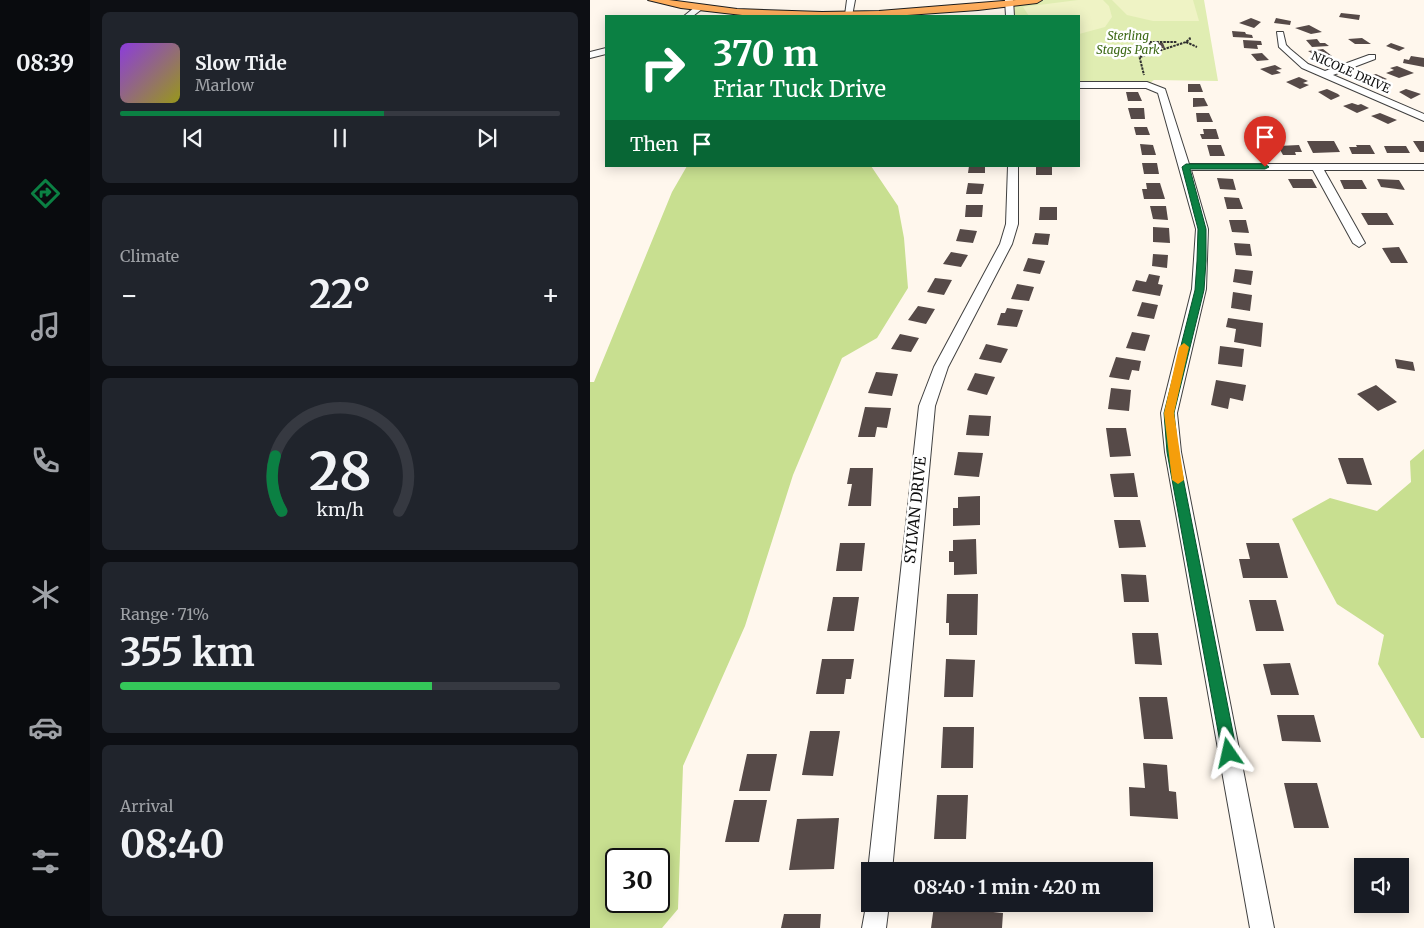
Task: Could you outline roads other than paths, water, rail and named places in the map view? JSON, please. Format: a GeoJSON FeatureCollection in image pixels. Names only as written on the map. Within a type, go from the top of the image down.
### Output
{"type":"FeatureCollection","features":[{"type":"Feature","properties":{"kind":"main road"},"geometry":{"type":"LineString","coordinates":[[653,0],[698,9],[768,15],[849,15],[952,10],[1037,0]]}},
{"type":"Feature","properties":{"kind":"street"},"geometry":{"type":"LineString","coordinates":[[849,15],[851,0]]}},
{"type":"Feature","properties":{"kind":"street"},"geometry":{"type":"LineString","coordinates":[[1009,2],[1010,15]]}},
{"type":"Feature","properties":{"kind":"street"},"geometry":{"type":"LineString","coordinates":[[689,15],[698,9]]}},
{"type":"Feature","properties":{"kind":"street","name":"NICOLE DRIVE"},"geometry":{"type":"LineString","coordinates":[[1280,34],[1282,45],[1292,58],[1424,118]]}},
{"type":"Feature","properties":{"kind":"street"},"geometry":{"type":"LineString","coordinates":[[590,55],[605,52]]}},
{"type":"Feature","properties":{"kind":"street"},"geometry":{"type":"LineString","coordinates":[[1326,74],[1372,57]]}},
{"type":"Feature","properties":{"kind":"street"},"geometry":{"type":"LineString","coordinates":[[1080,85],[1147,85],[1162,91],[1186,167],[1202,229],[1202,261],[1199,290],[1169,413],[1173,452],[1262,928]]}},
{"type":"Feature","properties":{"kind":"street","name":"SYLVAN DRIVE"},"geometry":{"type":"LineString","coordinates":[[881,862],[927,406],[941,367],[1006,244],[1012,224],[1013,167]]}},
{"type":"Feature","properties":{"kind":"street"},"geometry":{"type":"LineString","coordinates":[[1186,167],[1424,167]]}},
{"type":"Feature","properties":{"kind":"street"},"geometry":{"type":"LineString","coordinates":[[1317,167],[1359,243]]}},
{"type":"Feature","properties":{"kind":"street"},"geometry":{"type":"LineString","coordinates":[[874,928],[876,912]]}},
{"type":"Feature","properties":{"kind":"park label","name":"Sterling Staggs Park"},"geometry":{"type":"Point","coordinates":[1128,42]}}]}
